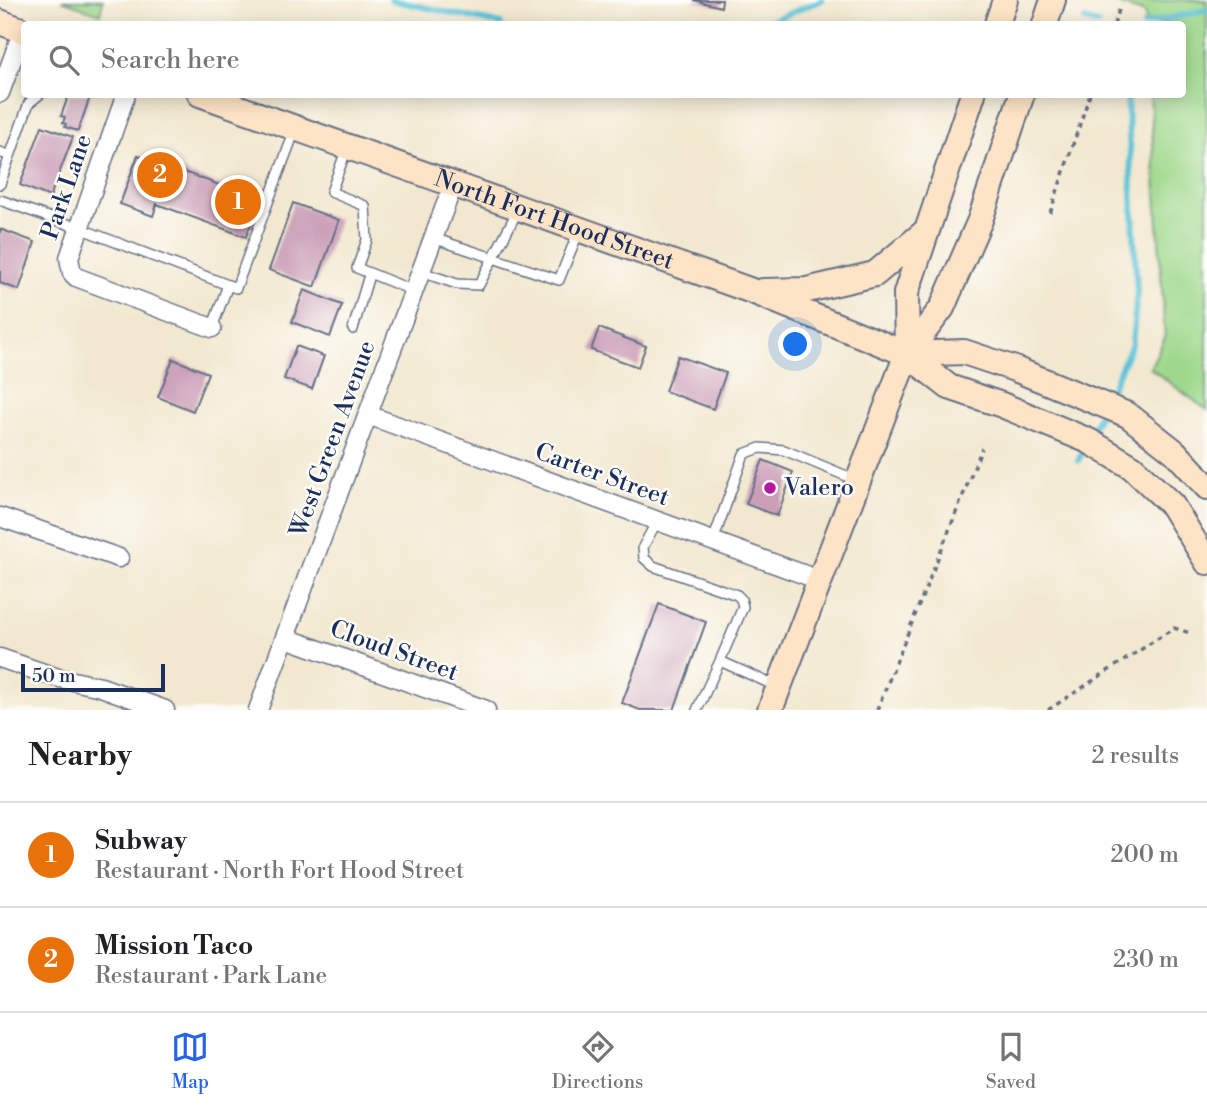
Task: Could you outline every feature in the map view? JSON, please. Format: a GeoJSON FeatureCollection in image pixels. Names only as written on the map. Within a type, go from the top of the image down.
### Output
{"type":"FeatureCollection","features":[{"type":"Feature","properties":{"kind":"street"},"geometry":{"type":"LineString","coordinates":[[998,21],[1005,0]]}},
{"type":"Feature","properties":{"kind":"street"},"geometry":{"type":"LineString","coordinates":[[1046,21],[1053,0]]}},
{"type":"Feature","properties":{"kind":"street"},"geometry":{"type":"LineString","coordinates":[[0,22],[21,30]]}},
{"type":"Feature","properties":{"kind":"street"},"geometry":{"type":"LineString","coordinates":[[0,93],[21,39]]}},
{"type":"Feature","properties":{"kind":"street","name":"Park Lane"},"geometry":{"type":"LineString","coordinates":[[125,98],[69,258],[72,273],[76,277],[212,328]]}},
{"type":"Feature","properties":{"kind":"street","name":"North Fort Hood Street"},"geometry":{"type":"LineString","coordinates":[[211,98],[752,291],[906,354],[949,387],[1002,405],[1088,441],[1132,467],[1172,505],[1207,562]]}},
{"type":"Feature","properties":{"kind":"street"},"geometry":{"type":"LineString","coordinates":[[906,354],[906,293],[972,98]]}},
{"type":"Feature","properties":{"kind":"street"},"geometry":{"type":"LineString","coordinates":[[775,699],[906,354],[942,308],[980,220],[1021,98]]}},
{"type":"Feature","properties":{"kind":"street","name":"West Green Avenue"},"geometry":{"type":"LineString","coordinates":[[258,710],[453,185]]}},
{"type":"Feature","properties":{"kind":"street"},"geometry":{"type":"LineString","coordinates":[[752,291],[807,290],[875,274],[926,231]]}},
{"type":"Feature","properties":{"kind":"street","name":"North Fort Hood Street"},"geometry":{"type":"LineString","coordinates":[[906,354],[964,352],[1015,369],[1128,415],[1175,452],[1207,487]]}},
{"type":"Feature","properties":{"kind":"street","name":"Carter Street"},"geometry":{"type":"LineString","coordinates":[[368,415],[819,580]]}},
{"type":"Feature","properties":{"kind":"street"},"geometry":{"type":"LineString","coordinates":[[0,517],[119,558]]}},
{"type":"Feature","properties":{"kind":"street","name":"Cloud Street"},"geometry":{"type":"LineString","coordinates":[[286,638],[486,710]]}},
{"type":"Feature","properties":{"kind":"street"},"geometry":{"type":"LineString","coordinates":[[2,665],[101,687],[165,710]]}},
{"type":"Feature","properties":{"kind":"lane"},"geometry":{"type":"LineString","coordinates":[[0,184],[29,103],[35,98]]}},
{"type":"Feature","properties":{"kind":"lane"},"geometry":{"type":"LineString","coordinates":[[0,201],[236,288],[295,129]]}},
{"type":"Feature","properties":{"kind":"lane"},"geometry":{"type":"LineString","coordinates":[[348,148],[331,192],[365,206],[366,240],[357,268],[414,291]]}},
{"type":"Feature","properties":{"kind":"lane"},"geometry":{"type":"LineString","coordinates":[[0,152],[10,156]]}},
{"type":"Feature","properties":{"kind":"lane"},"geometry":{"type":"LineString","coordinates":[[421,272],[457,284],[479,285],[519,208]]}},
{"type":"Feature","properties":{"kind":"lane"},"geometry":{"type":"LineString","coordinates":[[433,238],[559,280],[579,229]]}},
{"type":"Feature","properties":{"kind":"lane"},"geometry":{"type":"LineString","coordinates":[[353,329],[369,275]]}},
{"type":"Feature","properties":{"kind":"lane"},"geometry":{"type":"LineString","coordinates":[[212,328],[229,285]]}},
{"type":"Feature","properties":{"kind":"lane"},"geometry":{"type":"LineString","coordinates":[[713,541],[744,454],[760,448],[784,450],[858,481]]}},
{"type":"Feature","properties":{"kind":"lane"},"geometry":{"type":"LineString","coordinates":[[657,521],[643,547],[644,558],[653,566],[737,595],[743,607],[697,710]]}},
{"type":"Feature","properties":{"kind":"lane"},"geometry":{"type":"LineString","coordinates":[[720,661],[775,699]]}},
{"type":"Feature","properties":{"kind":"path"},"geometry":{"type":"LineString","coordinates":[[1115,21],[1119,10]]}},
{"type":"Feature","properties":{"kind":"path"},"geometry":{"type":"LineString","coordinates":[[1049,213],[1089,98]]}},
{"type":"Feature","properties":{"kind":"path"},"geometry":{"type":"LineString","coordinates":[[877,710],[982,448]]}},
{"type":"Feature","properties":{"kind":"path"},"geometry":{"type":"LineString","coordinates":[[1048,710],[1174,628],[1190,633]]}},
{"type":"Feature","properties":{"kind":"green space"},"geometry":{"type":"Polygon","coordinates":[[[62,0],[103,0],[100,14],[62,0]]]}},
{"type":"Feature","properties":{"kind":"green space"},"geometry":{"type":"Polygon","coordinates":[[[1207,0],[1207,410],[1150,368],[1165,338],[1150,98],[1186,98],[1186,21],[1146,21],[1145,13],[1110,1],[1207,0]]]}},
{"type":"Feature","properties":{"kind":"building"},"geometry":{"type":"Polygon","coordinates":[[[693,0],[722,0],[721,7],[693,0]]]}},
{"type":"Feature","properties":{"kind":"building"},"geometry":{"type":"Polygon","coordinates":[[[68,98],[90,98],[78,131],[65,127],[65,117],[61,116],[68,98]]]}},
{"type":"Feature","properties":{"kind":"building"},"geometry":{"type":"Polygon","coordinates":[[[42,126],[73,137],[50,197],[20,185],[42,126]]]}},
{"type":"Feature","properties":{"kind":"building"},"geometry":{"type":"Polygon","coordinates":[[[138,155],[260,200],[246,237],[157,204],[153,216],[120,204],[138,155]]]}},
{"type":"Feature","properties":{"kind":"building"},"geometry":{"type":"Polygon","coordinates":[[[293,203],[339,220],[315,287],[269,270],[293,203]]]}},
{"type":"Feature","properties":{"kind":"building"},"geometry":{"type":"Polygon","coordinates":[[[0,229],[35,242],[19,290],[0,283],[0,229]]]}},
{"type":"Feature","properties":{"kind":"building"},"geometry":{"type":"Polygon","coordinates":[[[304,290],[342,305],[330,337],[292,322],[304,290]]]}},
{"type":"Feature","properties":{"kind":"building"},"geometry":{"type":"Polygon","coordinates":[[[599,328],[646,346],[638,367],[591,350],[599,328]]]}},
{"type":"Feature","properties":{"kind":"building"},"geometry":{"type":"Polygon","coordinates":[[[296,346],[324,356],[312,389],[284,379],[296,346]]]}},
{"type":"Feature","properties":{"kind":"building"},"geometry":{"type":"Polygon","coordinates":[[[678,356],[726,373],[713,409],[665,391],[678,356]]]}},
{"type":"Feature","properties":{"kind":"building"},"geometry":{"type":"Polygon","coordinates":[[[173,359],[208,373],[193,411],[158,397],[173,359]]]}},
{"type":"Feature","properties":{"kind":"building","name":"Valero"},"geometry":{"type":"Polygon","coordinates":[[[763,460],[793,472],[777,516],[746,504],[763,460]]]}},
{"type":"Feature","properties":{"kind":"building"},"geometry":{"type":"Polygon","coordinates":[[[659,604],[706,622],[674,710],[640,710],[622,703],[659,604]]]}},
{"type":"Feature","properties":{"kind":"waterway"},"geometry":{"type":"LineString","coordinates":[[391,0],[487,21]]}},
{"type":"Feature","properties":{"kind":"waterway"},"geometry":{"type":"LineString","coordinates":[[770,21],[822,0]]}},
{"type":"Feature","properties":{"kind":"waterway"},"geometry":{"type":"LineString","coordinates":[[1158,21],[1207,10]]}},
{"type":"Feature","properties":{"kind":"waterway"},"geometry":{"type":"LineString","coordinates":[[1109,394],[1132,344],[1137,292],[1127,98]]}},
{"type":"Feature","properties":{"kind":"waterway"},"geometry":{"type":"LineString","coordinates":[[1092,430],[1099,415]]}},
{"type":"Feature","properties":{"kind":"waterway"},"geometry":{"type":"LineString","coordinates":[[1078,461],[1083,451]]}},
{"type":"Feature","properties":{"kind":"place","name":"Mission Taco"},"geometry":{"type":"Point","coordinates":[160,175]}},
{"type":"Feature","properties":{"kind":"place","name":"Subway"},"geometry":{"type":"Point","coordinates":[238,202]}},
{"type":"Feature","properties":{"kind":"place","name":"Valero"},"geometry":{"type":"Point","coordinates":[770,488]}}]}
